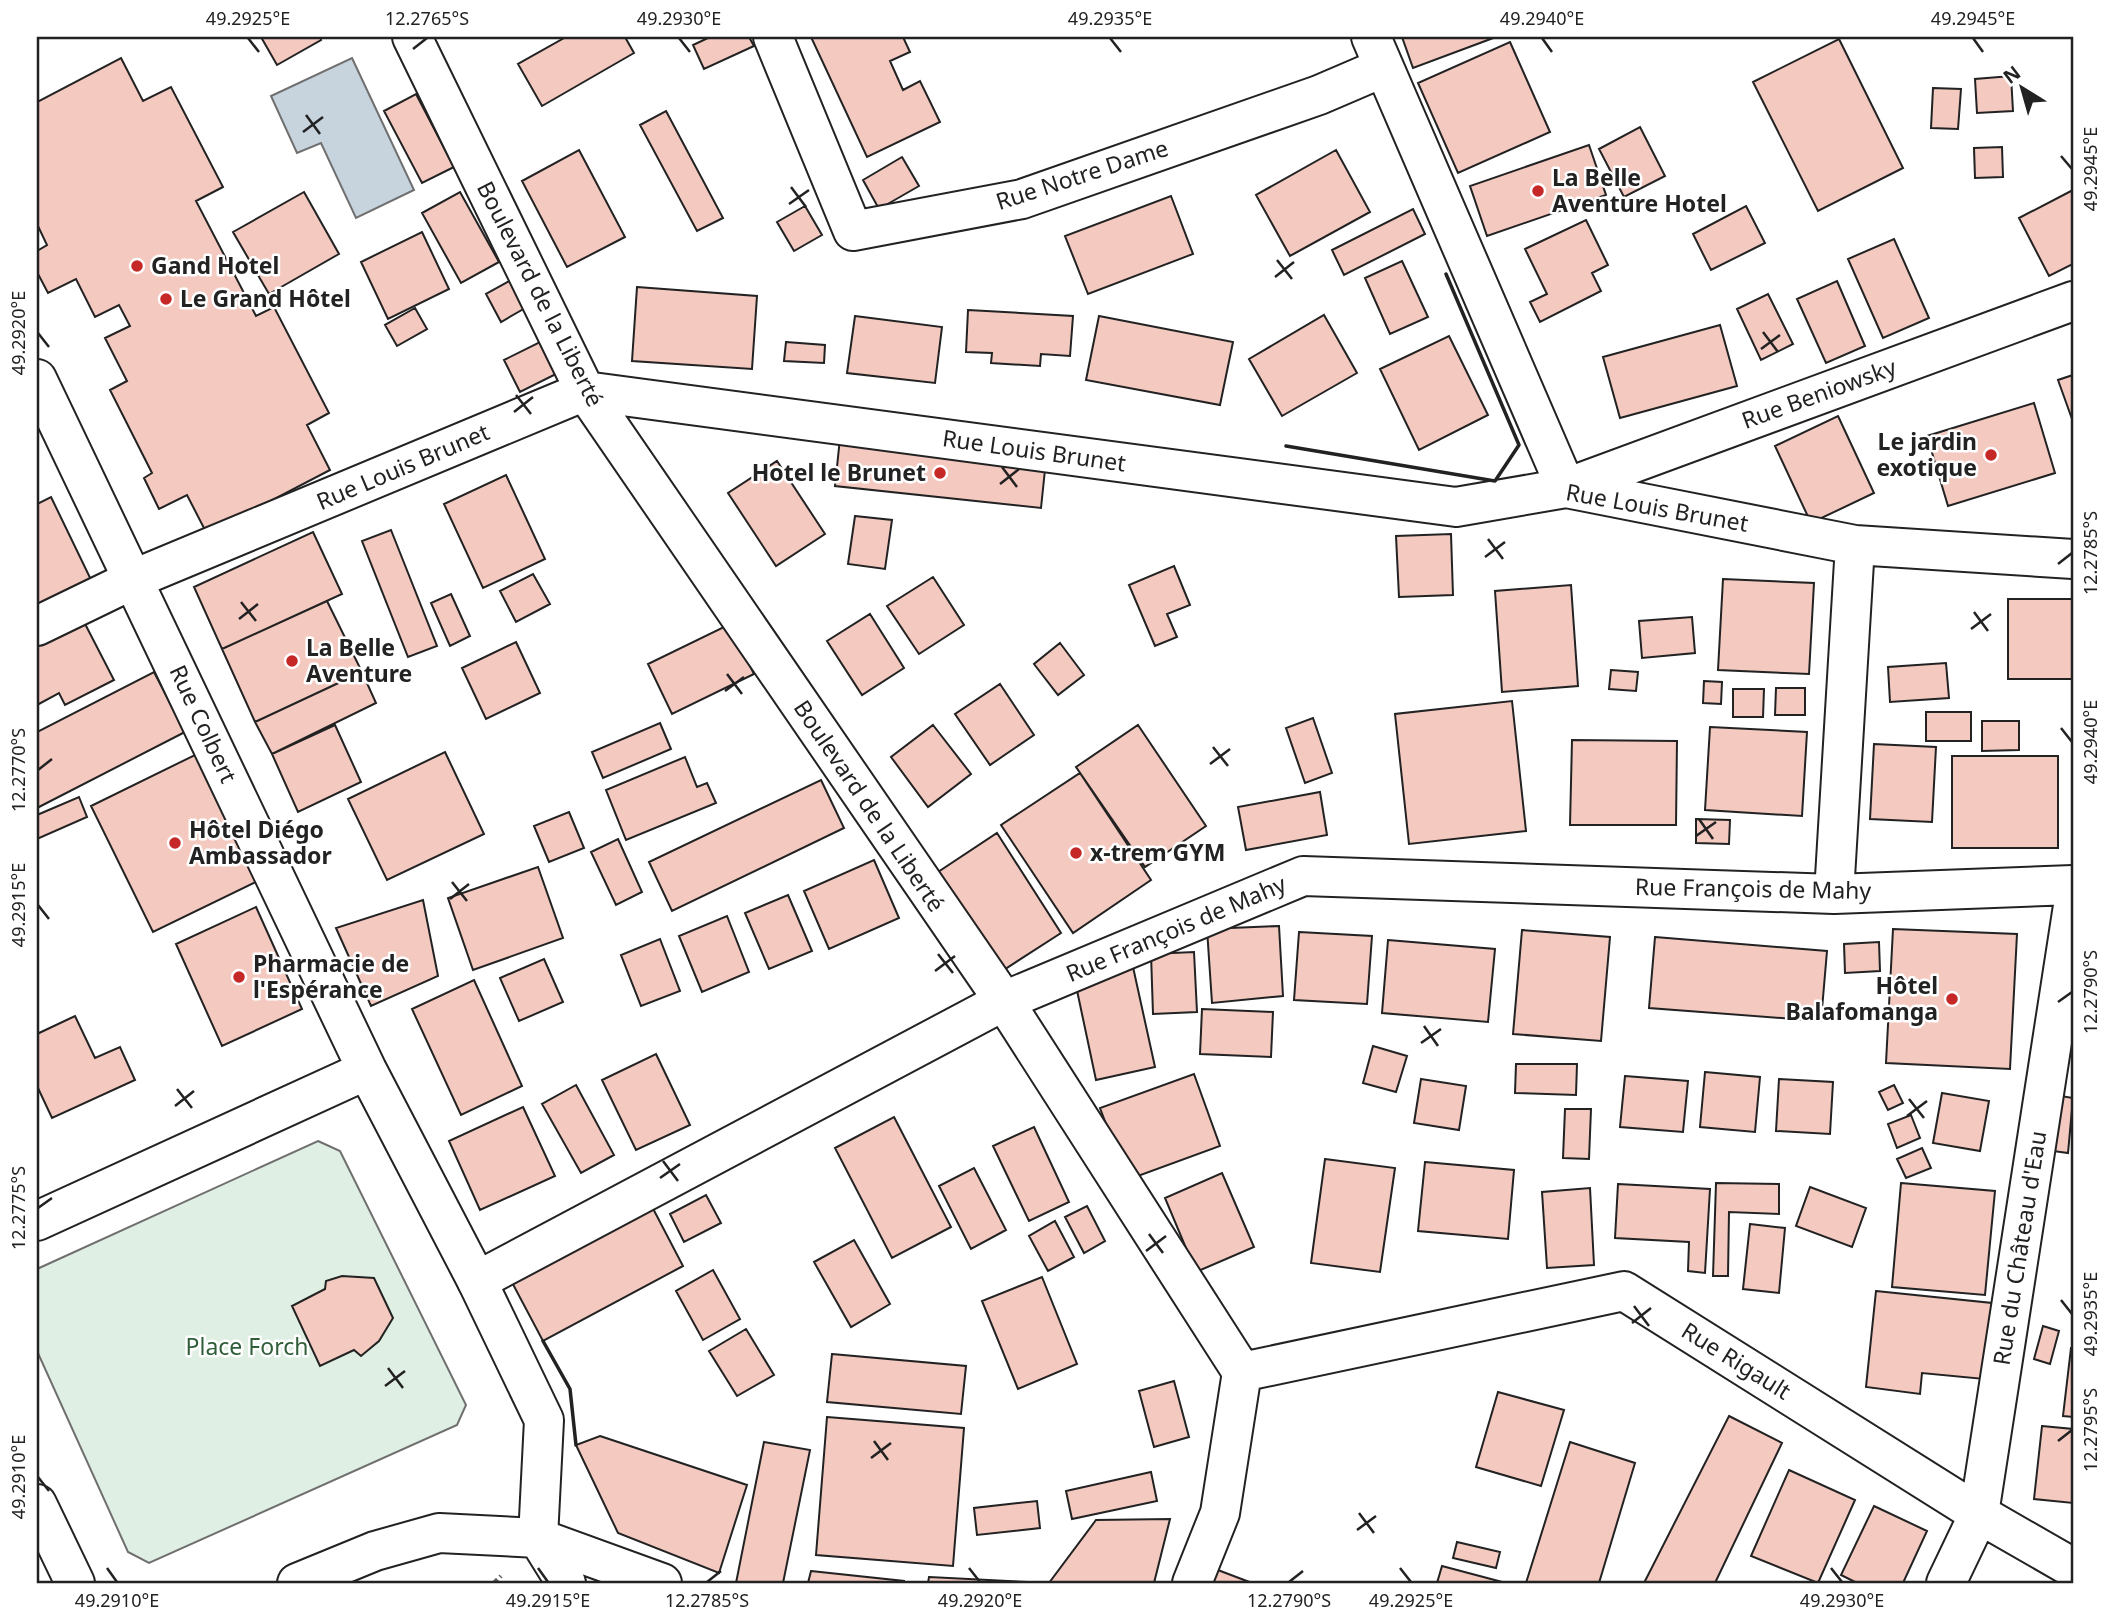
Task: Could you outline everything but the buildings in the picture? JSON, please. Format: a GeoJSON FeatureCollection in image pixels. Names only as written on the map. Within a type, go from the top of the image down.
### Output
{"type":"FeatureCollection","features":[{"type":"Feature","properties":{"kind":"street","name":"Boulevard de la Liberté"},"geometry":{"type":"LineString","coordinates":[[412,37],[585,391],[1004,1001],[1242,1372]]}},
{"type":"Feature","properties":{"kind":"street","name":"Rue Notre Dame"},"geometry":{"type":"LineString","coordinates":[[773,37],[853,231],[1022,199],[1319,95],[1377,52]]}},
{"type":"Feature","properties":{"kind":"street"},"geometry":{"type":"LineString","coordinates":[[1377,52],[1566,488]]}},
{"type":"Feature","properties":{"kind":"street","name":"Rue Beniowsky"},"geometry":{"type":"LineString","coordinates":[[1566,488],[2073,301]]}},
{"type":"Feature","properties":{"kind":"street","name":"Rue Colbert"},"geometry":{"type":"LineString","coordinates":[[37,379],[368,1070],[477,1281],[544,1420],[538,1538]]}},
{"type":"Feature","properties":{"kind":"street","name":"Rue Louis Brunet"},"geometry":{"type":"LineString","coordinates":[[37,626],[134,579],[585,391],[1456,507],[1566,488],[1855,545],[2073,559]]}},
{"type":"Feature","properties":{"kind":"street"},"geometry":{"type":"LineString","coordinates":[[1834,894],[1855,545]]}},
{"type":"Feature","properties":{"kind":"street","name":"Rue François de Mahy"},"geometry":{"type":"LineString","coordinates":[[477,1281],[1004,1001],[1303,876],[1834,894],[2073,885]]}},
{"type":"Feature","properties":{"kind":"street","name":"Rue du Château d'Eau"},"geometry":{"type":"LineString","coordinates":[[1946,1583],[1979,1514],[2073,906]]}},
{"type":"Feature","properties":{"kind":"street"},"geometry":{"type":"LineString","coordinates":[[37,1222],[368,1070]]}},
{"type":"Feature","properties":{"kind":"street","name":"Rue Rigault"},"geometry":{"type":"LineString","coordinates":[[1242,1372],[1624,1291],[1979,1514],[2073,1569]]}},
{"type":"Feature","properties":{"kind":"street"},"geometry":{"type":"LineString","coordinates":[[1192,1583],[1220,1513],[1242,1372]]}},
{"type":"Feature","properties":{"kind":"street"},"geometry":{"type":"LineString","coordinates":[[37,1504],[75,1583]]}},
{"type":"Feature","properties":{"kind":"street"},"geometry":{"type":"LineString","coordinates":[[297,1583],[375,1551],[439,1533],[538,1538],[662,1583]]}},
{"type":"Feature","properties":{"kind":"street"},"geometry":{"type":"LineString","coordinates":[[538,1538],[566,1583]]}},
{"type":"Feature","properties":{"kind":"green space","name":"Place Forch"},"geometry":{"type":"Polygon","coordinates":[[[318,1141],[340,1151],[466,1405],[457,1425],[149,1563],[128,1552],[37,1351],[37,1269],[318,1141]]]}},
{"type":"Feature","properties":{"kind":"shaded area"},"geometry":{"type":"Polygon","coordinates":[[[352,58],[414,190],[356,218],[321,143],[297,153],[271,96],[352,58]]]}},
{"type":"Feature","properties":{"kind":"wall"},"geometry":{"type":"LineString","coordinates":[[1286,446],[1495,481],[1519,445],[1446,274]]}},
{"type":"Feature","properties":{"kind":"wall"},"geometry":{"type":"LineString","coordinates":[[543,1341],[570,1389],[576,1445]]}},
{"type":"Feature","properties":{"kind":"place","name":"La Belle Aventure Hotel"},"geometry":{"type":"Point","coordinates":[1538,191]}},
{"type":"Feature","properties":{"kind":"place","name":"Gand Hotel"},"geometry":{"type":"Point","coordinates":[137,266]}},
{"type":"Feature","properties":{"kind":"place","name":"Le Grand Hôtel"},"geometry":{"type":"Point","coordinates":[166,299]}},
{"type":"Feature","properties":{"kind":"place","name":"Le jardin exotique"},"geometry":{"type":"Point","coordinates":[1991,455]}},
{"type":"Feature","properties":{"kind":"place","name":"Hotel le Brunet"},"geometry":{"type":"Point","coordinates":[940,473]}},
{"type":"Feature","properties":{"kind":"place","name":"La Belle Aventure"},"geometry":{"type":"Point","coordinates":[292,661]}},
{"type":"Feature","properties":{"kind":"place","name":"Hôtel Diégo Ambassador"},"geometry":{"type":"Point","coordinates":[175,843]}},
{"type":"Feature","properties":{"kind":"place","name":"x-trem GYM"},"geometry":{"type":"Point","coordinates":[1076,853]}},
{"type":"Feature","properties":{"kind":"place","name":"Pharmacie de l'Espérance"},"geometry":{"type":"Point","coordinates":[239,977]}},
{"type":"Feature","properties":{"kind":"place","name":"Hôtel Balafomanga"},"geometry":{"type":"Point","coordinates":[1952,999]}}]}
